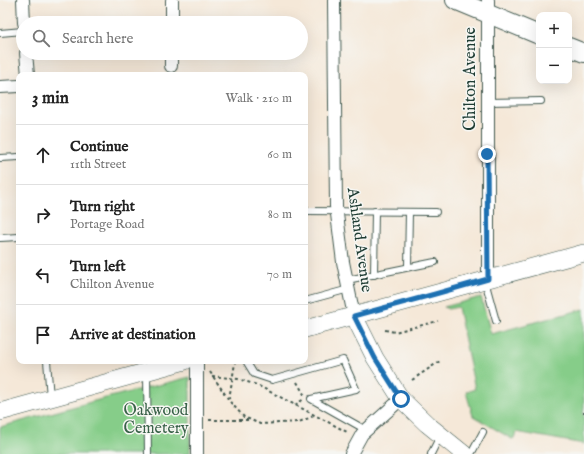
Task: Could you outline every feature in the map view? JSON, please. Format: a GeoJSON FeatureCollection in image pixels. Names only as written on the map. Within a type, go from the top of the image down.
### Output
{"type":"FeatureCollection","features":[{"type":"Feature","properties":{"kind":"main road"},"geometry":{"type":"LineString","coordinates":[[455,0],[488,7],[536,33]]}},
{"type":"Feature","properties":{"kind":"main road"},"geometry":{"type":"LineString","coordinates":[[572,48],[584,53]]}},
{"type":"Feature","properties":{"kind":"street"},"geometry":{"type":"LineString","coordinates":[[23,0],[24,16]]}},
{"type":"Feature","properties":{"kind":"street"},"geometry":{"type":"LineString","coordinates":[[172,0],[172,16]]}},
{"type":"Feature","properties":{"kind":"street","name":"Ashland Avenue"},"geometry":{"type":"LineString","coordinates":[[334,0],[336,210],[343,262],[354,316]]}},
{"type":"Feature","properties":{"kind":"street","name":"Chilton Avenue"},"geometry":{"type":"LineString","coordinates":[[486,279],[488,7]]}},
{"type":"Feature","properties":{"kind":"street"},"geometry":{"type":"LineString","coordinates":[[27,60],[28,72]]}},
{"type":"Feature","properties":{"kind":"street"},"geometry":{"type":"LineString","coordinates":[[171,60],[171,66]]}},
{"type":"Feature","properties":{"kind":"street"},"geometry":{"type":"LineString","coordinates":[[0,87],[16,86]]}},
{"type":"Feature","properties":{"kind":"street"},"geometry":{"type":"LineString","coordinates":[[308,328],[584,253]]}},
{"type":"Feature","properties":{"kind":"street"},"geometry":{"type":"LineString","coordinates":[[354,316],[375,358],[401,399],[440,435],[464,454]]}},
{"type":"Feature","properties":{"kind":"street"},"geometry":{"type":"LineString","coordinates":[[0,412],[174,364]]}},
{"type":"Feature","properties":{"kind":"street"},"geometry":{"type":"LineString","coordinates":[[197,364],[197,454]]}},
{"type":"Feature","properties":{"kind":"street"},"geometry":{"type":"LineString","coordinates":[[351,454],[362,434],[401,399]]}},
{"type":"Feature","properties":{"kind":"lane"},"geometry":{"type":"LineString","coordinates":[[0,33],[16,32]]}},
{"type":"Feature","properties":{"kind":"lane"},"geometry":{"type":"LineString","coordinates":[[487,102],[541,101]]}},
{"type":"Feature","properties":{"kind":"lane"},"geometry":{"type":"LineString","coordinates":[[0,158],[16,157]]}},
{"type":"Feature","properties":{"kind":"lane"},"geometry":{"type":"LineString","coordinates":[[308,211],[436,212]]}},
{"type":"Feature","properties":{"kind":"lane"},"geometry":{"type":"LineString","coordinates":[[374,275],[375,211]]}},
{"type":"Feature","properties":{"kind":"lane"},"geometry":{"type":"LineString","coordinates":[[408,267],[409,212]]}},
{"type":"Feature","properties":{"kind":"lane"},"geometry":{"type":"LineString","coordinates":[[0,238],[16,237]]}},
{"type":"Feature","properties":{"kind":"lane"},"geometry":{"type":"LineString","coordinates":[[308,300],[374,275],[435,262]]}},
{"type":"Feature","properties":{"kind":"lane"},"geometry":{"type":"LineString","coordinates":[[486,279],[496,321]]}},
{"type":"Feature","properties":{"kind":"lane"},"geometry":{"type":"LineString","coordinates":[[248,364],[254,374],[272,380],[343,360],[356,389],[311,399],[366,430]]}},
{"type":"Feature","properties":{"kind":"lane"},"geometry":{"type":"LineString","coordinates":[[47,364],[50,398]]}},
{"type":"Feature","properties":{"kind":"lane"},"geometry":{"type":"LineString","coordinates":[[147,371],[148,454]]}},
{"type":"Feature","properties":{"kind":"lane"},"geometry":{"type":"LineString","coordinates":[[471,454],[483,432]]}},
{"type":"Feature","properties":{"kind":"lane"},"geometry":{"type":"LineString","coordinates":[[431,454],[440,435]]}},
{"type":"Feature","properties":{"kind":"path"},"geometry":{"type":"LineString","coordinates":[[385,330],[395,332],[438,321]]}},
{"type":"Feature","properties":{"kind":"path"},"geometry":{"type":"LineString","coordinates":[[412,380],[440,361]]}},
{"type":"Feature","properties":{"kind":"path"},"geometry":{"type":"LineString","coordinates":[[229,401],[235,364]]}},
{"type":"Feature","properties":{"kind":"path"},"geometry":{"type":"LineString","coordinates":[[210,372],[229,401],[244,417],[260,424],[299,422],[315,416]]}},
{"type":"Feature","properties":{"kind":"path"},"geometry":{"type":"LineString","coordinates":[[293,374],[306,398]]}},
{"type":"Feature","properties":{"kind":"path"},"geometry":{"type":"LineString","coordinates":[[212,376],[233,378],[257,385],[352,435]]}},
{"type":"Feature","properties":{"kind":"path"},"geometry":{"type":"LineString","coordinates":[[209,420],[251,420]]}},
{"type":"Feature","properties":{"kind":"green space"},"geometry":{"type":"Polygon","coordinates":[[[481,297],[491,334],[584,309],[584,444],[516,432],[514,438],[512,439],[473,416],[466,392],[475,389],[458,307],[448,309],[444,307],[481,297]]]}},
{"type":"Feature","properties":{"kind":"green space","name":"Oakwood Cemetery"},"geometry":{"type":"Polygon","coordinates":[[[190,377],[190,454],[0,454],[0,427],[190,377]]]}},
{"type":"Feature","properties":{"kind":"route"},"geometry":{"type":"LineString","coordinates":[[401,399],[375,358],[354,316],[488,279],[487,154]]}}]}
